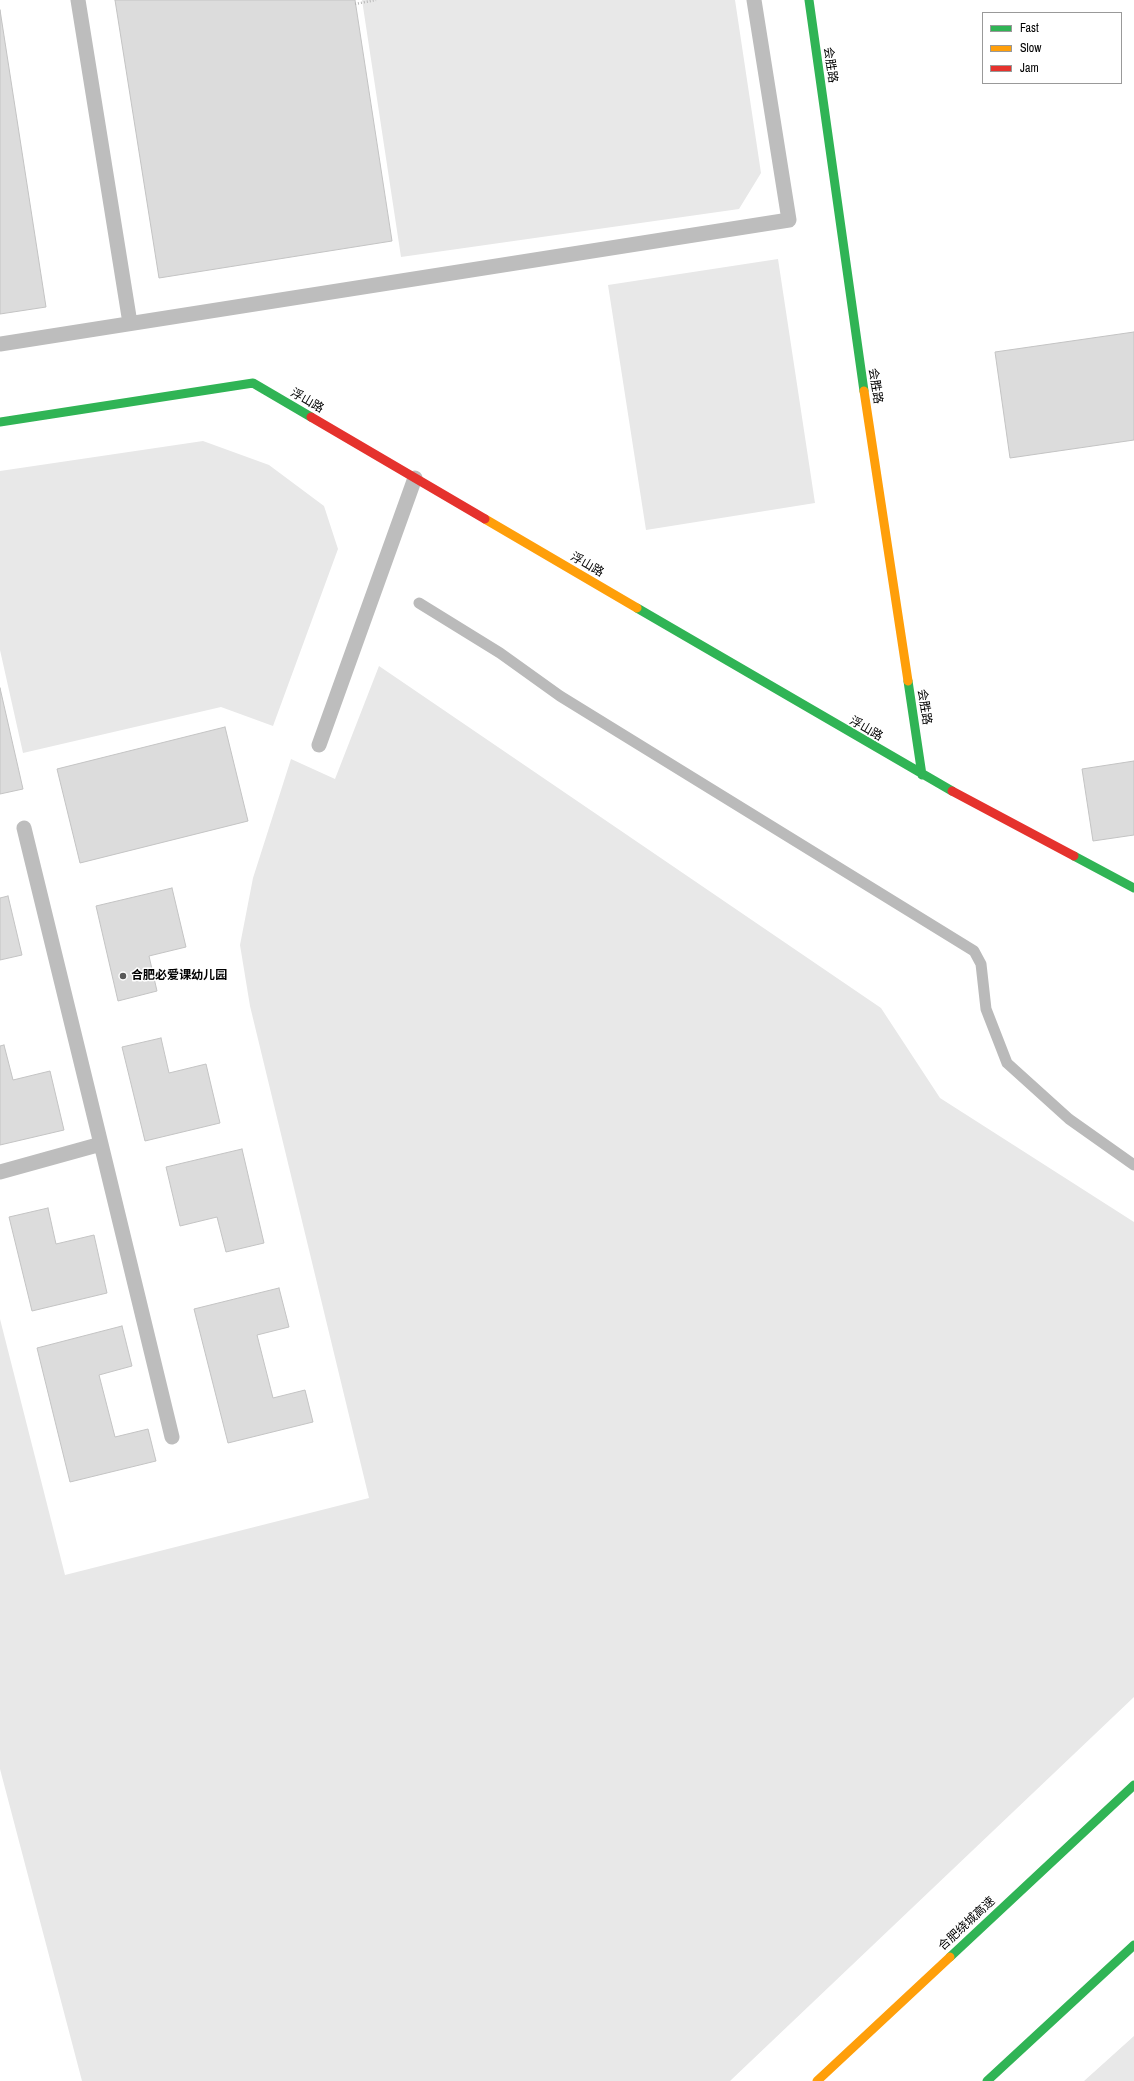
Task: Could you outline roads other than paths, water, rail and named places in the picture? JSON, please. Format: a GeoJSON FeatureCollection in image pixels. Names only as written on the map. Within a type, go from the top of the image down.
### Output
{"type":"FeatureCollection","features":[{"type":"Feature","properties":{"kind":"main road","name":"会胜路"},"geometry":{"type":"LineString","coordinates":[[810,0],[852,310],[922,775]]}},
{"type":"Feature","properties":{"kind":"main road","name":"浮山路"},"geometry":{"type":"LineString","coordinates":[[0,422],[253,383],[922,775],[1134,888]]}},
{"type":"Feature","properties":{"kind":"main road","name":"合肥绕城高速"},"geometry":{"type":"LineString","coordinates":[[817,2081],[1134,1785]]}},
{"type":"Feature","properties":{"kind":"main road"},"geometry":{"type":"LineString","coordinates":[[987,2081],[1134,1945]]}},
{"type":"Feature","properties":{"kind":"lane"},"geometry":{"type":"LineString","coordinates":[[78,0],[130,323]]}},
{"type":"Feature","properties":{"kind":"lane"},"geometry":{"type":"LineString","coordinates":[[0,344],[789,220],[754,0]]}},
{"type":"Feature","properties":{"kind":"lane"},"geometry":{"type":"LineString","coordinates":[[318,745],[415,478]]}},
{"type":"Feature","properties":{"kind":"lane"},"geometry":{"type":"LineString","coordinates":[[24,828],[172,1437]]}},
{"type":"Feature","properties":{"kind":"lane"},"geometry":{"type":"LineString","coordinates":[[0,1172],[101,1144]]}},
{"type":"Feature","properties":{"kind":"waterway"},"geometry":{"type":"LineString","coordinates":[[419,603],[500,653],[560,696],[974,951],[981,964],[986,1009],[1007,1063],[1069,1119],[1134,1165]]}},
{"type":"Feature","properties":{"kind":"place","name":"合肥必爱课幼儿园"},"geometry":{"type":"Point","coordinates":[123,976]}}]}
